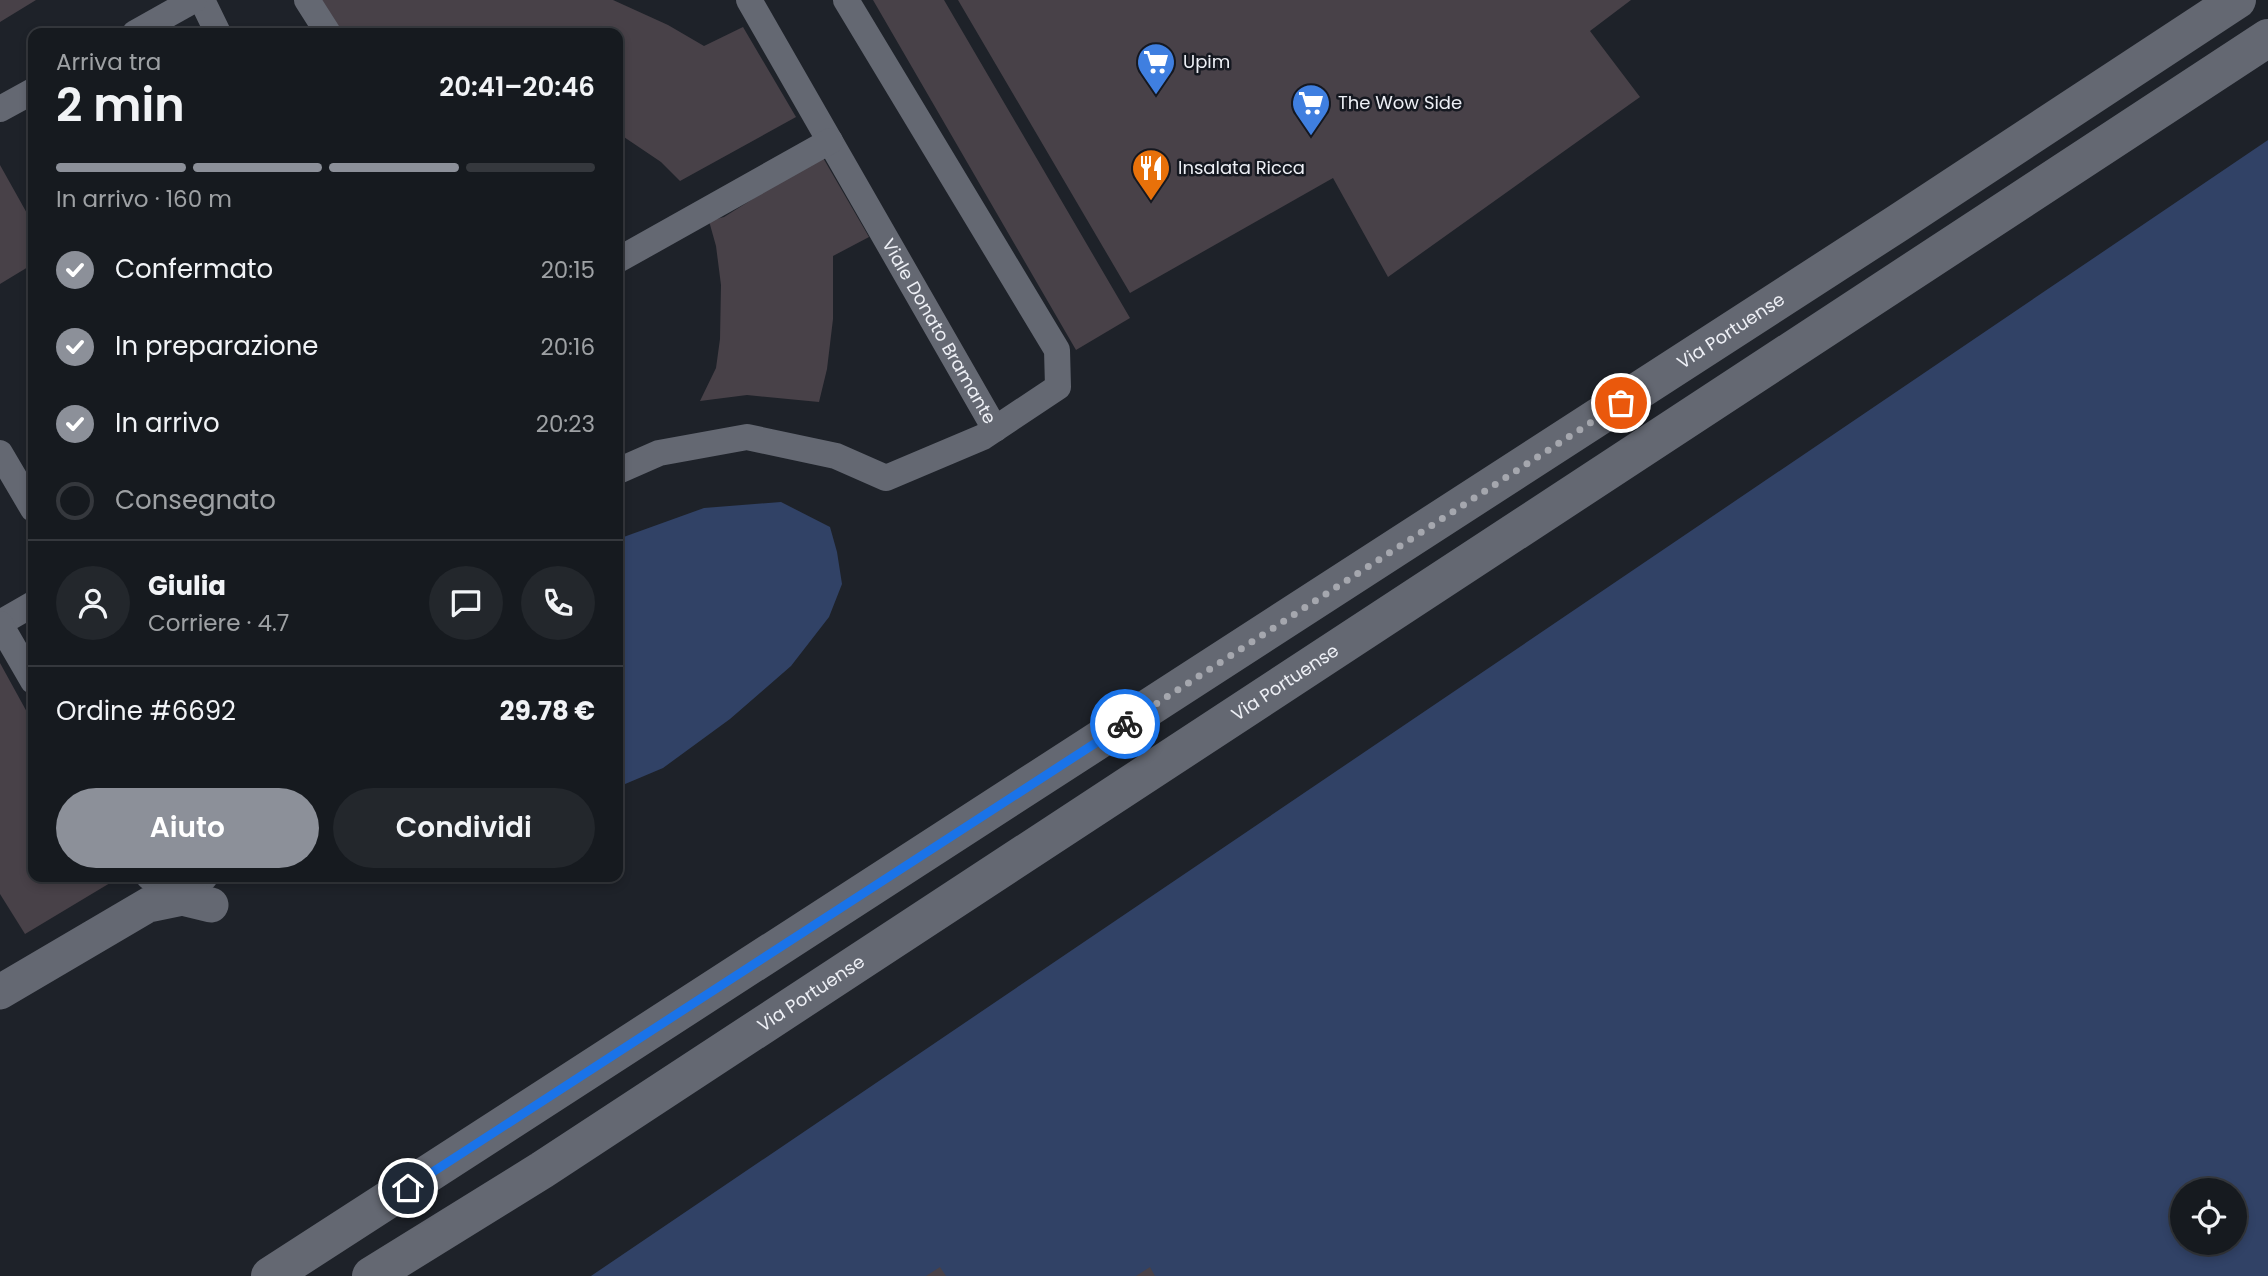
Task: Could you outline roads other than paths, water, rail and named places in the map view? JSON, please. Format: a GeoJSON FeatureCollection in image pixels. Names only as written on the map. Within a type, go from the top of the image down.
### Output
{"type":"FeatureCollection","features":[{"type":"Feature","properties":{"kind":"street"},"geometry":{"type":"LineString","coordinates":[[144,28],[194,0]]}},
{"type":"Feature","properties":{"kind":"street"},"geometry":{"type":"LineString","coordinates":[[202,0],[216,28]]}},
{"type":"Feature","properties":{"kind":"street"},"geometry":{"type":"LineString","coordinates":[[307,0],[325,28]]}},
{"type":"Feature","properties":{"kind":"street","name":"Viale Donato Bramante"},"geometry":{"type":"LineString","coordinates":[[750,0],[995,429],[1058,387],[1057,350],[846,0]]}},
{"type":"Feature","properties":{"kind":"street","name":"Via Portuense"},"geometry":{"type":"LineString","coordinates":[[270,1276],[1898,223],[2237,0]]}},
{"type":"Feature","properties":{"kind":"street","name":"Via Portuense"},"geometry":{"type":"LineString","coordinates":[[371,1276],[542,1170],[2268,38]]}},
{"type":"Feature","properties":{"kind":"street"},"geometry":{"type":"LineString","coordinates":[[0,109],[28,94]]}},
{"type":"Feature","properties":{"kind":"street"},"geometry":{"type":"LineString","coordinates":[[623,258],[830,141]]}},
{"type":"Feature","properties":{"kind":"street"},"geometry":{"type":"LineString","coordinates":[[623,469],[659,453],[747,437],[836,456],[886,478],[983,437],[995,429]]}},
{"type":"Feature","properties":{"kind":"street"},"geometry":{"type":"LineString","coordinates":[[0,453],[28,501]]}},
{"type":"Feature","properties":{"kind":"street"},"geometry":{"type":"LineString","coordinates":[[28,607],[0,624],[28,672]]}},
{"type":"Feature","properties":{"kind":"street"},"geometry":{"type":"LineString","coordinates":[[158,882],[169,888],[196,882]]}},
{"type":"Feature","properties":{"kind":"street"},"geometry":{"type":"LineString","coordinates":[[0,992],[148,905],[208,891]]}},
{"type":"Feature","properties":{"kind":"place","name":"Upim"},"geometry":{"type":"Point","coordinates":[1156,96]}},
{"type":"Feature","properties":{"kind":"place","name":"The Wow Side"},"geometry":{"type":"Point","coordinates":[1311,137]}},
{"type":"Feature","properties":{"kind":"place","name":"Insalata Ricca"},"geometry":{"type":"Point","coordinates":[1151,202]}}]}
